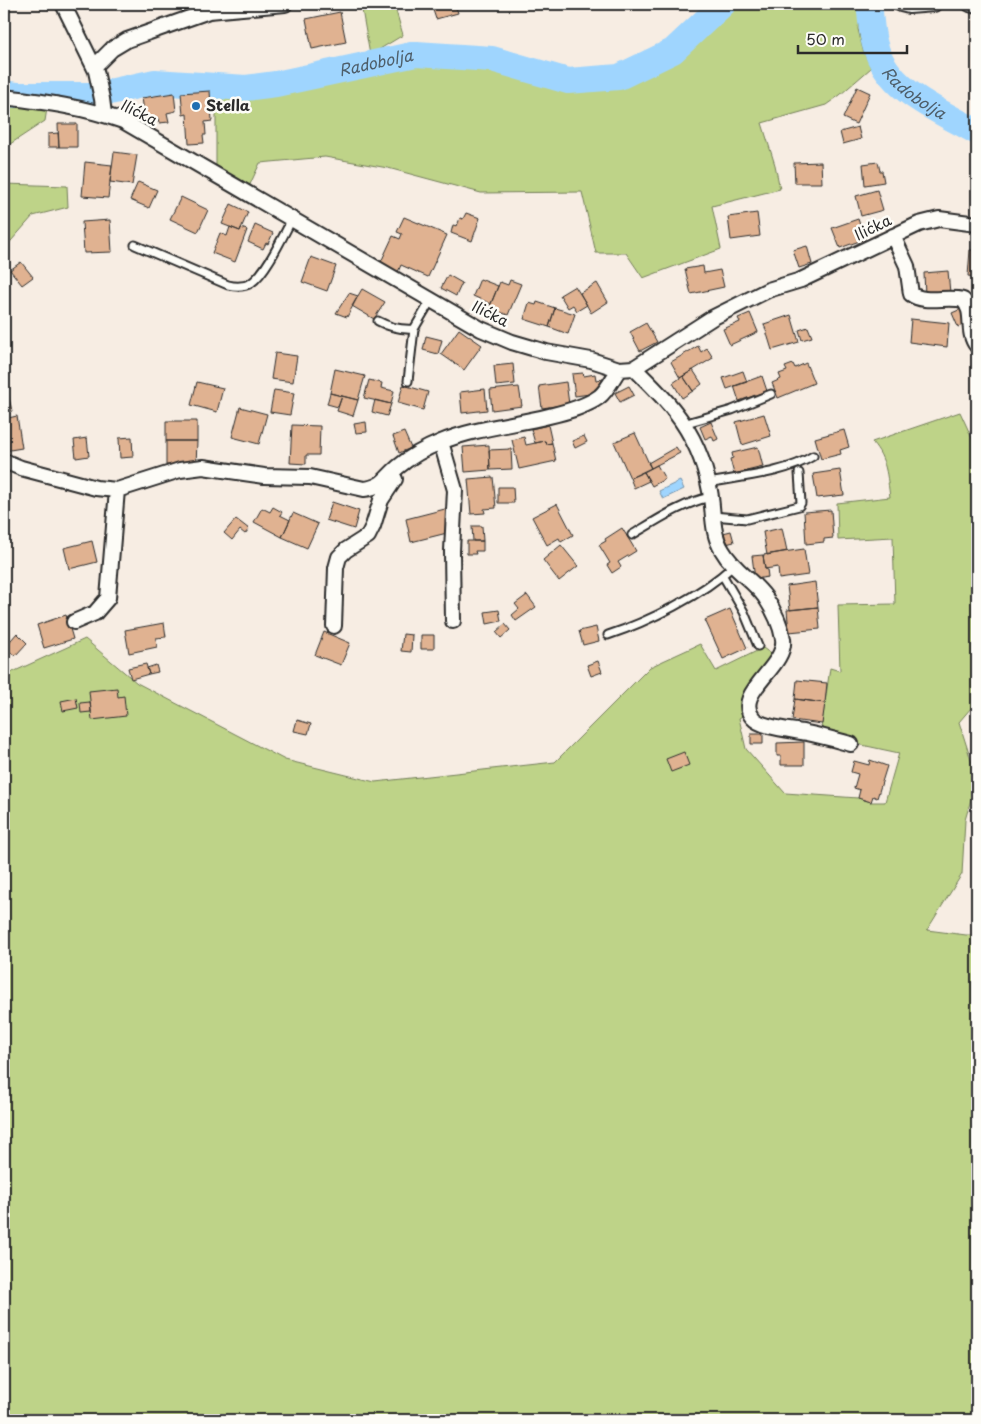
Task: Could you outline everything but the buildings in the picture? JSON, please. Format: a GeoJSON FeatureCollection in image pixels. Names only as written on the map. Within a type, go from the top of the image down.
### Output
{"type":"FeatureCollection","features":[{"type":"Feature","properties":{"kind":"street"},"geometry":{"type":"LineString","coordinates":[[63,4],[95,69],[104,114]]}},
{"type":"Feature","properties":{"kind":"street"},"geometry":{"type":"LineString","coordinates":[[95,69],[112,49],[127,40],[209,11],[285,4]]}},
{"type":"Feature","properties":{"kind":"street"},"geometry":{"type":"LineString","coordinates":[[901,4],[909,6],[934,4]]}},
{"type":"Feature","properties":{"kind":"street"},"geometry":{"type":"LineString","coordinates":[[970,4],[977,6]]}},
{"type":"Feature","properties":{"kind":"street","name":"Ilićka"},"geometry":{"type":"LineString","coordinates":[[4,97],[48,102],[104,114],[123,121],[481,329],[512,342],[546,352],[591,360],[619,369],[634,368],[712,318],[768,290],[801,280],[919,224],[939,219],[977,224]]}},
{"type":"Feature","properties":{"kind":"street"},"geometry":{"type":"LineString","coordinates":[[893,236],[907,266],[911,294],[915,297],[962,300],[970,310],[970,330],[977,346]]}},
{"type":"Feature","properties":{"kind":"street"},"geometry":{"type":"LineString","coordinates":[[634,368],[675,412],[700,456],[709,490],[714,528],[728,571],[765,597],[777,619],[783,640],[782,649],[778,660],[756,687],[749,701],[749,712],[754,720],[768,726],[808,733],[851,744]]}},
{"type":"Feature","properties":{"kind":"street"},"geometry":{"type":"LineString","coordinates":[[4,462],[96,488],[117,490],[180,470],[203,468],[264,476],[310,477],[364,489],[373,488],[383,483],[398,467],[415,454],[441,442],[486,429],[562,413],[585,405],[600,396],[619,369]]}},
{"type":"Feature","properties":{"kind":"street"},"geometry":{"type":"LineString","coordinates":[[441,442],[455,490],[452,551],[453,621]]}},
{"type":"Feature","properties":{"kind":"street"},"geometry":{"type":"LineString","coordinates":[[334,626],[336,568],[339,557],[346,550],[368,536],[381,500],[415,454]]}},
{"type":"Feature","properties":{"kind":"street"},"geometry":{"type":"LineString","coordinates":[[74,622],[95,613],[108,598],[117,490]]}},
{"type":"Feature","properties":{"kind":"lane"},"geometry":{"type":"LineString","coordinates":[[135,245],[228,285],[240,286],[252,282],[268,263],[292,219]]}},
{"type":"Feature","properties":{"kind":"lane"},"geometry":{"type":"LineString","coordinates":[[408,381],[414,328],[431,300]]}},
{"type":"Feature","properties":{"kind":"lane"},"geometry":{"type":"LineString","coordinates":[[378,321],[387,326],[407,330],[414,328]]}},
{"type":"Feature","properties":{"kind":"lane"},"geometry":{"type":"LineString","coordinates":[[683,424],[732,410],[771,394]]}},
{"type":"Feature","properties":{"kind":"lane"},"geometry":{"type":"LineString","coordinates":[[632,535],[682,506],[698,499],[709,490],[804,462],[813,456]]}},
{"type":"Feature","properties":{"kind":"lane"},"geometry":{"type":"LineString","coordinates":[[713,516],[747,519],[799,506],[801,503],[799,473]]}},
{"type":"Feature","properties":{"kind":"lane"},"geometry":{"type":"LineString","coordinates":[[608,635],[630,628],[666,611],[728,571],[758,646]]}},
{"type":"Feature","properties":{"kind":"green space"},"geometry":{"type":"Polygon","coordinates":[[[361,4],[394,4],[403,35],[370,55],[361,4]]]}},
{"type":"Feature","properties":{"kind":"green space"},"geometry":{"type":"Polygon","coordinates":[[[733,4],[861,4],[858,29],[863,50],[871,68],[826,105],[762,123],[780,189],[712,206],[721,249],[643,278],[626,253],[596,253],[582,192],[481,193],[388,168],[325,157],[260,163],[246,193],[216,175],[216,91],[234,94],[269,92],[424,59],[457,60],[532,75],[586,91],[608,90],[645,74],[668,61],[712,20],[733,4]]]}},
{"type":"Feature","properties":{"kind":"green space"},"geometry":{"type":"Polygon","coordinates":[[[4,97],[48,102],[45,121],[4,148],[4,97]]]}},
{"type":"Feature","properties":{"kind":"green space"},"geometry":{"type":"Polygon","coordinates":[[[4,184],[67,186],[68,207],[33,216],[4,249],[4,184]]]}},
{"type":"Feature","properties":{"kind":"green space"},"geometry":{"type":"Polygon","coordinates":[[[960,412],[977,449],[977,701],[959,722],[977,779],[965,820],[962,874],[927,930],[977,935],[977,1420],[4,1420],[4,676],[85,639],[137,683],[285,760],[375,782],[555,762],[650,667],[700,644],[716,671],[763,648],[778,659],[749,712],[739,718],[746,749],[785,793],[858,798],[871,802],[885,802],[899,753],[820,736],[830,668],[840,671],[838,605],[895,604],[893,537],[838,540],[837,503],[890,497],[883,461],[872,442],[960,412]]]}},
{"type":"Feature","properties":{"kind":"water"},"geometry":{"type":"Polygon","coordinates":[[[680,481],[684,489],[663,499],[659,491],[680,481]]]}},
{"type":"Feature","properties":{"kind":"waterway","name":"Radobolja"},"geometry":{"type":"LineString","coordinates":[[9,94],[96,95],[155,82],[246,88],[276,84],[416,54],[492,59],[568,81],[619,77],[673,51],[723,4]]}},
{"type":"Feature","properties":{"kind":"waterway","name":"Radobolja"},"geometry":{"type":"LineString","coordinates":[[869,4],[875,45],[891,75],[917,98],[977,132]]}},
{"type":"Feature","properties":{"kind":"place","name":"Stella"},"geometry":{"type":"Point","coordinates":[196,106]}}]}
